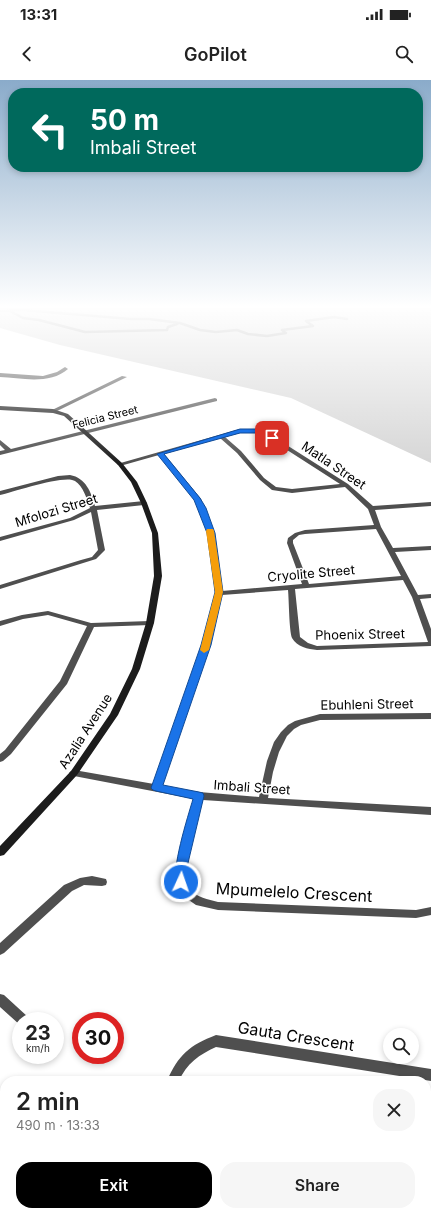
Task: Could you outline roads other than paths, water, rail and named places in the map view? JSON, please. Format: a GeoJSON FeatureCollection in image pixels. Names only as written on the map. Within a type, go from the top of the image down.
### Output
{"type":"FeatureCollection","features":[{"type":"Feature","properties":{"kind":"street"},"geometry":{"type":"LineString","coordinates":[[0,375],[47,377],[53,376],[65,370]]}},
{"type":"Feature","properties":{"kind":"street"},"geometry":{"type":"LineString","coordinates":[[53,411],[124,378]]}},
{"type":"Feature","properties":{"kind":"street","name":"Felicia Street"},"geometry":{"type":"LineString","coordinates":[[0,453],[215,400]]}},
{"type":"Feature","properties":{"kind":"street","name":"Azalia Avenue"},"geometry":{"type":"LineString","coordinates":[[0,408],[53,411],[66,415],[120,464],[134,482],[144,503],[155,533],[158,576],[150,623],[136,669],[114,715],[74,772],[0,852]]}},
{"type":"Feature","properties":{"kind":"street","name":"Matla Street"},"geometry":{"type":"LineString","coordinates":[[120,464],[248,430],[262,433],[346,485],[371,508],[378,527],[416,597],[431,640]]}},
{"type":"Feature","properties":{"kind":"street"},"geometry":{"type":"LineString","coordinates":[[222,437],[239,452],[262,479],[274,489],[292,491],[346,485]]}},
{"type":"Feature","properties":{"kind":"street"},"geometry":{"type":"LineString","coordinates":[[0,442],[10,451]]}},
{"type":"Feature","properties":{"kind":"street"},"geometry":{"type":"LineString","coordinates":[[156,788],[206,645],[219,592],[211,533],[202,508],[198,499],[160,454]]}},
{"type":"Feature","properties":{"kind":"street"},"geometry":{"type":"LineString","coordinates":[[0,493],[67,477],[76,478],[81,482],[94,508],[102,550],[99,554],[84,562],[0,587]]}},
{"type":"Feature","properties":{"kind":"street","name":"Mfolozi Street"},"geometry":{"type":"LineString","coordinates":[[0,539],[72,518],[94,508],[144,503]]}},
{"type":"Feature","properties":{"kind":"street"},"geometry":{"type":"LineString","coordinates":[[371,508],[431,504]]}},
{"type":"Feature","properties":{"kind":"street"},"geometry":{"type":"LineString","coordinates":[[306,586],[290,543],[292,536],[305,532],[378,527]]}},
{"type":"Feature","properties":{"kind":"street"},"geometry":{"type":"LineString","coordinates":[[391,550],[431,548]]}},
{"type":"Feature","properties":{"kind":"street","name":"Cryolite Street"},"geometry":{"type":"LineString","coordinates":[[219,592],[406,578]]}},
{"type":"Feature","properties":{"kind":"street","name":"Phoenix Street"},"geometry":{"type":"LineString","coordinates":[[291,587],[296,637],[300,643],[307,647],[317,648],[431,644]]}},
{"type":"Feature","properties":{"kind":"street"},"geometry":{"type":"LineString","coordinates":[[416,597],[431,596]]}},
{"type":"Feature","properties":{"kind":"street"},"geometry":{"type":"LineString","coordinates":[[0,624],[22,616],[48,613],[91,625],[150,623]]}},
{"type":"Feature","properties":{"kind":"street"},"geometry":{"type":"LineString","coordinates":[[0,759],[8,752],[64,682],[91,625]]}},
{"type":"Feature","properties":{"kind":"street","name":"Ebuhleni Street"},"geometry":{"type":"LineString","coordinates":[[263,802],[273,755],[283,736],[292,726],[320,717],[431,716]]}},
{"type":"Feature","properties":{"kind":"street","name":"Imbali Street"},"geometry":{"type":"LineString","coordinates":[[74,772],[199,796],[263,802],[431,811]]}},
{"type":"Feature","properties":{"kind":"street","name":"Mpumelelo Crescent"},"geometry":{"type":"LineString","coordinates":[[199,796],[182,863],[181,882],[187,893],[200,902],[218,906],[416,914],[431,911]]}},
{"type":"Feature","properties":{"kind":"street"},"geometry":{"type":"LineString","coordinates":[[0,950],[68,888],[79,881],[90,879],[102,882]]}},
{"type":"Feature","properties":{"kind":"street"},"geometry":{"type":"LineString","coordinates":[[0,999],[14,1012]]}},
{"type":"Feature","properties":{"kind":"street","name":"Gauta Crescent"},"geometry":{"type":"LineString","coordinates":[[175,1076],[190,1054],[216,1041],[431,1075]]}}]}
